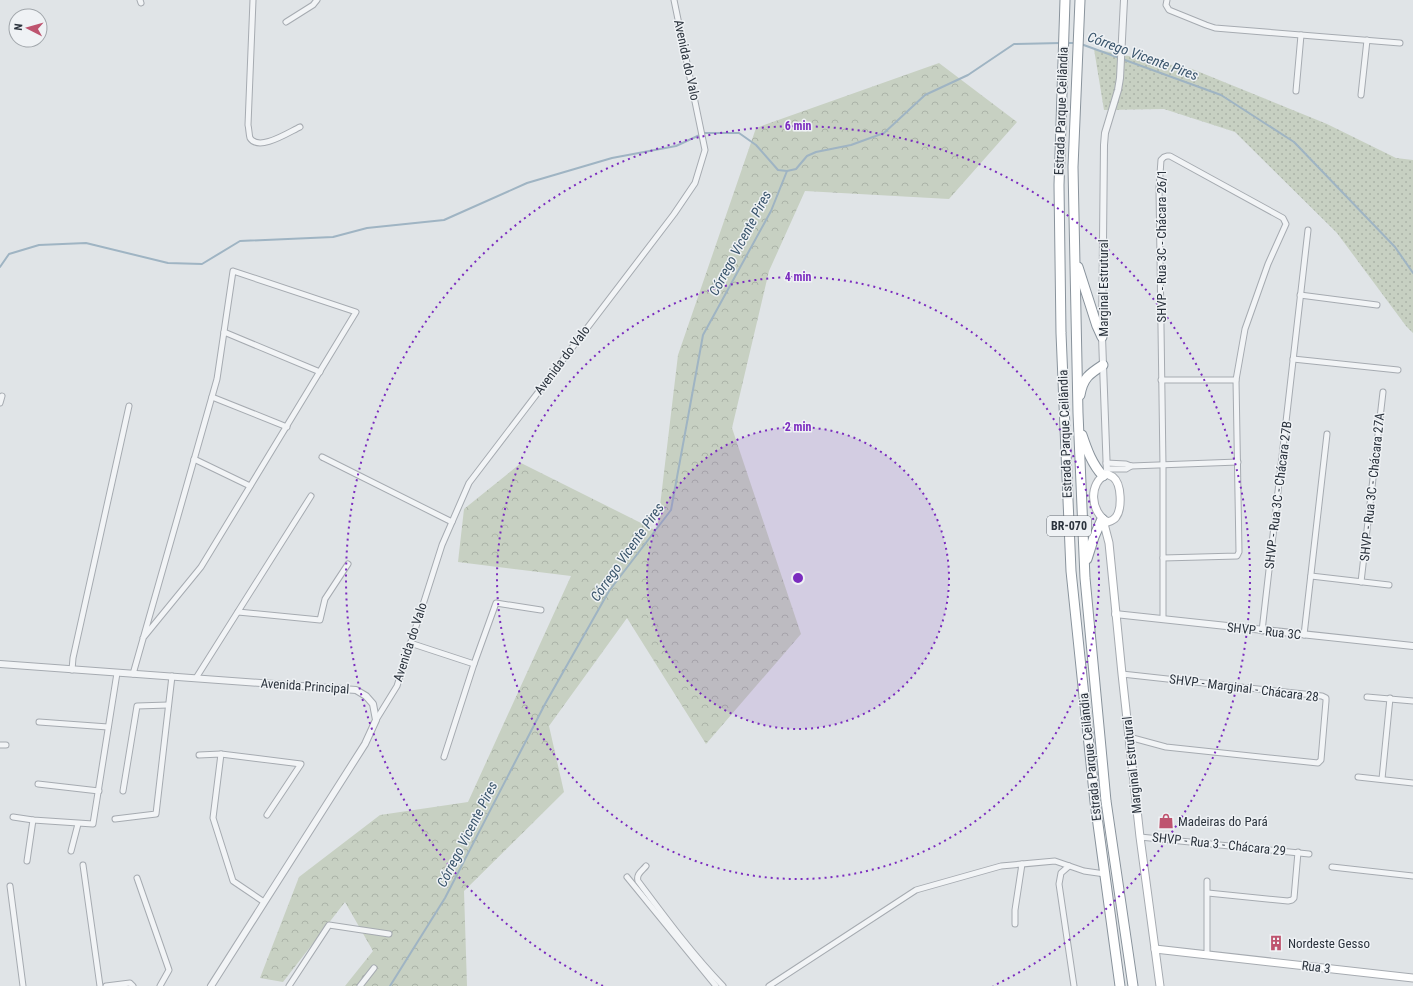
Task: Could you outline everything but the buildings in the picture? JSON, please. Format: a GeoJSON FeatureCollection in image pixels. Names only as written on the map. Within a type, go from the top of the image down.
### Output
{"type":"FeatureCollection","features":[{"type":"Feature","properties":{"kind":"highway","name":"Estrada Parque Ceilândia"},"geometry":{"type":"LineString","coordinates":[[1065,0],[1059,201],[1061,333],[1071,571],[1094,794],[1120,986]]}},
{"type":"Feature","properties":{"kind":"highway","name":"Estrada Parque Ceilândia"},"geometry":{"type":"LineString","coordinates":[[1080,0],[1073,167],[1074,256],[1078,424],[1087,608],[1106,801],[1133,986]]}},
{"type":"Feature","properties":{"kind":"highway"},"geometry":{"type":"LineString","coordinates":[[1074,256],[1102,337]]}},
{"type":"Feature","properties":{"kind":"highway"},"geometry":{"type":"LineString","coordinates":[[1078,413],[1081,388],[1089,374],[1104,365]]}},
{"type":"Feature","properties":{"kind":"highway"},"geometry":{"type":"LineString","coordinates":[[1078,424],[1095,468],[1106,471]]}},
{"type":"Feature","properties":{"kind":"highway"},"geometry":{"type":"LineString","coordinates":[[1085,568],[1094,538],[1103,520]]}},
{"type":"Feature","properties":{"kind":"main road","name":"Marginal Estrutural"},"geometry":{"type":"LineString","coordinates":[[1109,543],[1112,521],[1118,512],[1120,498],[1116,481],[1106,471],[1097,483],[1093,499],[1095,509],[1103,520],[1109,543],[1115,614],[1130,737],[1140,837],[1160,986]]}},
{"type":"Feature","properties":{"kind":"main road"},"geometry":{"type":"LineString","coordinates":[[1103,520],[1108,522],[1112,521]]}},
{"type":"Feature","properties":{"kind":"main road","name":"Rua 3"},"geometry":{"type":"LineString","coordinates":[[1155,949],[1413,978]]}},
{"type":"Feature","properties":{"kind":"street"},"geometry":{"type":"LineString","coordinates":[[253,0],[248,125],[250,138],[255,142],[266,143],[300,127]]}},
{"type":"Feature","properties":{"kind":"street"},"geometry":{"type":"LineString","coordinates":[[286,22],[313,5],[317,0]]}},
{"type":"Feature","properties":{"kind":"street","name":"Avenida do Valo"},"geometry":{"type":"LineString","coordinates":[[376,720],[396,686],[442,545],[469,483],[696,184],[706,150],[674,0]]}},
{"type":"Feature","properties":{"kind":"street","name":"Marginal Estrutural"},"geometry":{"type":"LineString","coordinates":[[1106,471],[1102,337],[1105,133],[1120,78],[1124,0]]}},
{"type":"Feature","properties":{"kind":"street"},"geometry":{"type":"LineString","coordinates":[[1167,0],[1166,5],[1169,10],[1208,26],[1400,43]]}},
{"type":"Feature","properties":{"kind":"street"},"geometry":{"type":"LineString","coordinates":[[1296,91],[1302,35]]}},
{"type":"Feature","properties":{"kind":"street"},"geometry":{"type":"LineString","coordinates":[[1361,95],[1367,40]]}},
{"type":"Feature","properties":{"kind":"street","name":"SHVP - Rua 3C - Chácara 26/1"},"geometry":{"type":"LineString","coordinates":[[1163,558],[1239,555],[1236,380],[1245,329],[1268,264],[1285,228],[1285,221],[1283,218],[1170,156],[1164,157],[1161,160],[1159,188],[1163,466],[1163,558],[1163,619]]}},
{"type":"Feature","properties":{"kind":"street","name":"SHVP - Rua 3C - Chácara 27B"},"geometry":{"type":"LineString","coordinates":[[1262,631],[1308,230]]}},
{"type":"Feature","properties":{"kind":"street"},"geometry":{"type":"LineString","coordinates":[[133,674],[143,638],[217,379],[233,271],[356,312],[201,568],[143,638]]}},
{"type":"Feature","properties":{"kind":"street"},"geometry":{"type":"LineString","coordinates":[[1300,295],[1377,305]]}},
{"type":"Feature","properties":{"kind":"street"},"geometry":{"type":"LineString","coordinates":[[224,332],[320,372]]}},
{"type":"Feature","properties":{"kind":"street"},"geometry":{"type":"LineString","coordinates":[[1293,359],[1398,370]]}},
{"type":"Feature","properties":{"kind":"street"},"geometry":{"type":"LineString","coordinates":[[1161,380],[1236,380]]}},
{"type":"Feature","properties":{"kind":"street","name":"SHVP - Rua 3C - Chácara 27A"},"geometry":{"type":"LineString","coordinates":[[1361,582],[1383,392]]}},
{"type":"Feature","properties":{"kind":"street"},"geometry":{"type":"LineString","coordinates":[[0,403],[2,396]]}},
{"type":"Feature","properties":{"kind":"street"},"geometry":{"type":"LineString","coordinates":[[212,397],[287,426]]}},
{"type":"Feature","properties":{"kind":"street"},"geometry":{"type":"LineString","coordinates":[[72,670],[73,658],[129,406]]}},
{"type":"Feature","properties":{"kind":"street"},"geometry":{"type":"LineString","coordinates":[[1304,635],[1327,434]]}},
{"type":"Feature","properties":{"kind":"street"},"geometry":{"type":"LineString","coordinates":[[322,457],[452,522]]}},
{"type":"Feature","properties":{"kind":"street"},"geometry":{"type":"LineString","coordinates":[[194,459],[250,486]]}},
{"type":"Feature","properties":{"kind":"street"},"geometry":{"type":"LineString","coordinates":[[1106,471],[1126,469],[1131,466],[1238,462]]}},
{"type":"Feature","properties":{"kind":"street"},"geometry":{"type":"LineString","coordinates":[[196,678],[311,496]]}},
{"type":"Feature","properties":{"kind":"street"},"geometry":{"type":"LineString","coordinates":[[238,612],[320,620],[325,599],[348,564]]}},
{"type":"Feature","properties":{"kind":"street"},"geometry":{"type":"LineString","coordinates":[[1311,576],[1389,585]]}},
{"type":"Feature","properties":{"kind":"street"},"geometry":{"type":"LineString","coordinates":[[444,757],[474,664],[496,603],[542,610]]}},
{"type":"Feature","properties":{"kind":"street","name":"SHVP - Rua 3C"},"geometry":{"type":"LineString","coordinates":[[1115,614],[1262,631],[1413,646]]}},
{"type":"Feature","properties":{"kind":"street"},"geometry":{"type":"LineString","coordinates":[[410,644],[474,664]]}},
{"type":"Feature","properties":{"kind":"street","name":"Avenida Principal"},"geometry":{"type":"LineString","coordinates":[[0,664],[356,690],[366,696],[373,704],[376,720]]}},
{"type":"Feature","properties":{"kind":"street"},"geometry":{"type":"LineString","coordinates":[[13,817],[78,824],[93,824],[117,673]]}},
{"type":"Feature","properties":{"kind":"street","name":"SHVP - Marginal - Chácara 28"},"geometry":{"type":"LineString","coordinates":[[1122,674],[1322,696],[1326,698],[1321,760],[1318,763],[1166,747],[1130,737]]}},
{"type":"Feature","properties":{"kind":"street"},"geometry":{"type":"LineString","coordinates":[[115,819],[156,814],[172,676]]}},
{"type":"Feature","properties":{"kind":"street"},"geometry":{"type":"LineString","coordinates":[[1367,697],[1413,701]]}},
{"type":"Feature","properties":{"kind":"street"},"geometry":{"type":"LineString","coordinates":[[1382,780],[1390,698]]}},
{"type":"Feature","properties":{"kind":"street"},"geometry":{"type":"LineString","coordinates":[[123,791],[137,706],[168,705]]}},
{"type":"Feature","properties":{"kind":"street"},"geometry":{"type":"LineString","coordinates":[[211,986],[365,744],[376,720]]}},
{"type":"Feature","properties":{"kind":"street"},"geometry":{"type":"LineString","coordinates":[[38,722],[108,727]]}},
{"type":"Feature","properties":{"kind":"street"},"geometry":{"type":"LineString","coordinates":[[221,754],[213,818],[233,881],[264,902]]}},
{"type":"Feature","properties":{"kind":"street"},"geometry":{"type":"LineString","coordinates":[[199,755],[221,754],[301,764],[267,815]]}},
{"type":"Feature","properties":{"kind":"street"},"geometry":{"type":"LineString","coordinates":[[1358,778],[1413,783]]}},
{"type":"Feature","properties":{"kind":"street"},"geometry":{"type":"LineString","coordinates":[[38,784],[99,791]]}},
{"type":"Feature","properties":{"kind":"street"},"geometry":{"type":"LineString","coordinates":[[27,861],[33,820]]}},
{"type":"Feature","properties":{"kind":"street"},"geometry":{"type":"LineString","coordinates":[[70,851],[78,824]]}},
{"type":"Feature","properties":{"kind":"street","name":"SHVP - Rua 3 - Chácara 29"},"geometry":{"type":"LineString","coordinates":[[1140,837],[1309,854]]}},
{"type":"Feature","properties":{"kind":"street","name":"SHVP - Rua 3 - Chácara 29"},"geometry":{"type":"LineString","coordinates":[[1208,893],[1290,901],[1294,898],[1298,852]]}},
{"type":"Feature","properties":{"kind":"street"},"geometry":{"type":"LineString","coordinates":[[769,986],[916,890],[1001,866],[1055,861],[1084,871],[1105,874]]}},
{"type":"Feature","properties":{"kind":"street"},"geometry":{"type":"LineString","coordinates":[[1015,924],[1015,910],[1022,864]]}},
{"type":"Feature","properties":{"kind":"street"},"geometry":{"type":"LineString","coordinates":[[83,865],[100,986]]}},
{"type":"Feature","properties":{"kind":"street"},"geometry":{"type":"LineString","coordinates":[[646,866],[639,873],[637,878],[638,881],[709,972],[723,986]]}},
{"type":"Feature","properties":{"kind":"street"},"geometry":{"type":"LineString","coordinates":[[1069,866],[1061,873],[1059,884],[1074,986]]}},
{"type":"Feature","properties":{"kind":"street"},"geometry":{"type":"LineString","coordinates":[[1332,866],[1413,876]]}},
{"type":"Feature","properties":{"kind":"street"},"geometry":{"type":"LineString","coordinates":[[627,877],[716,986]]}},
{"type":"Feature","properties":{"kind":"street"},"geometry":{"type":"LineString","coordinates":[[137,878],[170,970],[160,986]]}},
{"type":"Feature","properties":{"kind":"street"},"geometry":{"type":"LineString","coordinates":[[1207,881],[1207,954]]}},
{"type":"Feature","properties":{"kind":"street"},"geometry":{"type":"LineString","coordinates":[[10,886],[23,986]]}},
{"type":"Feature","properties":{"kind":"street"},"geometry":{"type":"LineString","coordinates":[[289,986],[329,925],[389,934]]}},
{"type":"Feature","properties":{"kind":"street"},"geometry":{"type":"LineString","coordinates":[[360,986],[374,968]]}},
{"type":"Feature","properties":{"kind":"street"},"geometry":{"type":"LineString","coordinates":[[106,986],[130,983],[133,986]]}},
{"type":"Feature","properties":{"kind":"green space"},"geometry":{"type":"Polygon","coordinates":[[[1094,49],[1192,69],[1327,124],[1396,158],[1413,160],[1413,333],[1406,326],[1337,233],[1235,132],[1164,109],[1104,110],[1094,49]]]}},
{"type":"Feature","properties":{"kind":"green space"},"geometry":{"type":"Polygon","coordinates":[[[939,63],[1017,122],[949,199],[805,191],[769,271],[732,428],[801,634],[706,744],[627,618],[549,726],[564,792],[464,891],[467,986],[345,986],[373,951],[345,902],[283,982],[260,978],[299,877],[380,815],[468,802],[571,576],[458,562],[464,509],[521,463],[657,531],[678,355],[756,128],[939,63]]]}},
{"type":"Feature","properties":{"kind":"waterway"},"geometry":{"type":"LineString","coordinates":[[0,267],[9,254],[39,245],[86,243],[168,263],[202,264],[240,241],[333,237],[367,228],[444,220],[527,183],[612,158],[676,146],[704,133],[739,133],[756,145],[778,170],[787,171],[796,169],[807,156],[816,152],[851,145],[884,133],[925,95],[968,75],[1014,44],[1061,43]]}},
{"type":"Feature","properties":{"kind":"waterway","name":"Córrego Vicente Pires"},"geometry":{"type":"LineString","coordinates":[[1065,43],[1075,43]]}},
{"type":"Feature","properties":{"kind":"waterway","name":"Córrego Vicente Pires"},"geometry":{"type":"LineString","coordinates":[[1081,44],[1221,95],[1294,142],[1395,247],[1413,273]]}},
{"type":"Feature","properties":{"kind":"waterway","name":"Córrego Vicente Pires"},"geometry":{"type":"LineString","coordinates":[[390,986],[445,898],[545,704],[609,591],[671,510],[703,335],[771,211],[787,171]]}},
{"type":"Feature","properties":{"kind":"place","name":"Madeiras do Pará"},"geometry":{"type":"Point","coordinates":[1166,821]}},
{"type":"Feature","properties":{"kind":"place","name":"Nordeste Gesso"},"geometry":{"type":"Point","coordinates":[1276,943]}}]}
